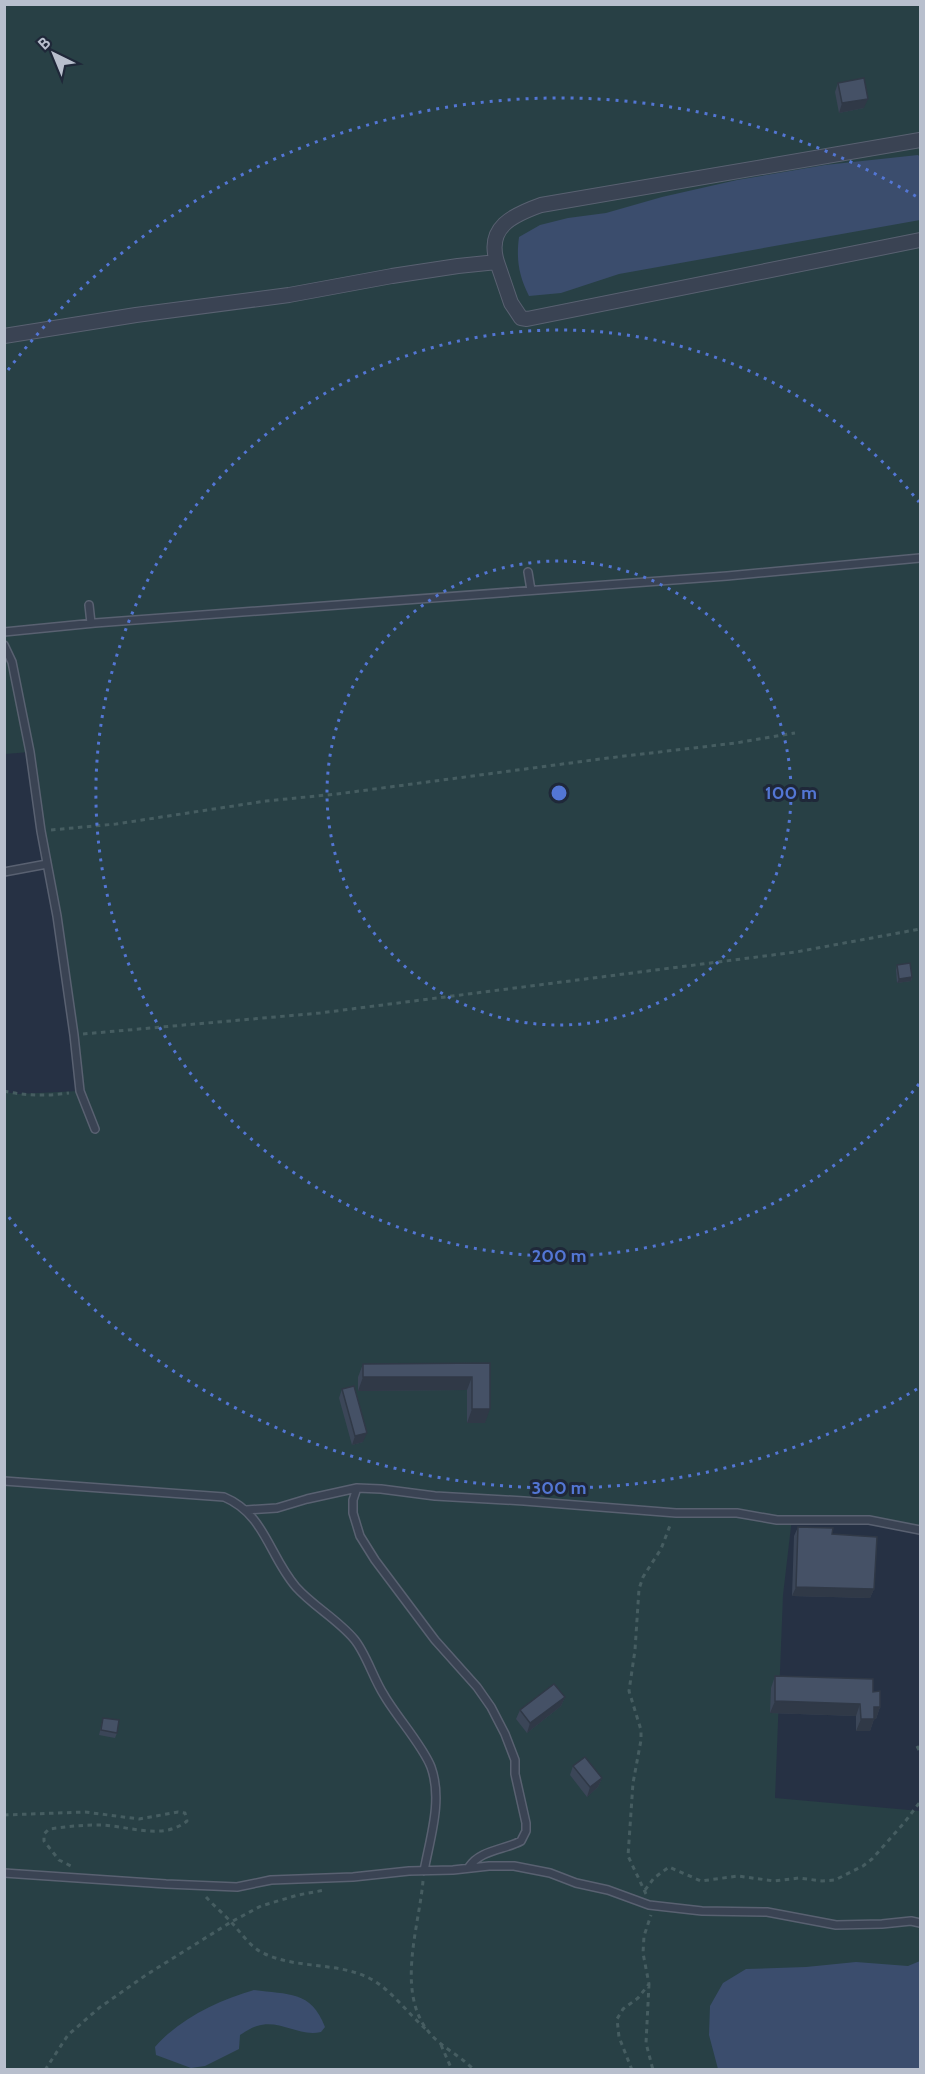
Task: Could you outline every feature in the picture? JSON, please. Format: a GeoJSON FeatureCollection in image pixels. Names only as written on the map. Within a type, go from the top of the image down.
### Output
{"type":"FeatureCollection","features":[{"type":"Feature","properties":{"kind":"street"},"geometry":{"type":"LineString","coordinates":[[921,140],[541,205],[526,210],[509,220],[498,231],[495,242],[497,262],[511,303],[521,318],[527,319],[921,240]]}},
{"type":"Feature","properties":{"kind":"street"},"geometry":{"type":"LineString","coordinates":[[4,336],[136,315],[289,296],[392,276],[497,262]]}},
{"type":"Feature","properties":{"kind":"lane"},"geometry":{"type":"LineString","coordinates":[[4,632],[91,623],[727,576],[921,558]]}},
{"type":"Feature","properties":{"kind":"lane"},"geometry":{"type":"LineString","coordinates":[[528,572],[531,590]]}},
{"type":"Feature","properties":{"kind":"lane"},"geometry":{"type":"LineString","coordinates":[[89,605],[91,623]]}},
{"type":"Feature","properties":{"kind":"lane"},"geometry":{"type":"LineString","coordinates":[[4,645],[12,662],[30,752],[40,831],[57,916],[80,1091],[94,1129]]}},
{"type":"Feature","properties":{"kind":"lane"},"geometry":{"type":"LineString","coordinates":[[4,872],[47,864]]}},
{"type":"Feature","properties":{"kind":"lane"},"geometry":{"type":"LineString","coordinates":[[4,1481],[224,1497],[238,1503],[255,1518],[284,1571],[297,1588],[355,1640],[383,1694],[431,1767],[435,1788],[435,1817],[424,1871]]}},
{"type":"Feature","properties":{"kind":"lane"},"geometry":{"type":"LineString","coordinates":[[246,1510],[277,1508],[357,1488],[435,1496],[524,1500],[676,1513],[737,1514],[777,1520],[869,1521],[921,1530]]}},
{"type":"Feature","properties":{"kind":"lane"},"geometry":{"type":"LineString","coordinates":[[357,1488],[353,1500],[353,1513],[360,1536],[375,1560],[435,1640],[486,1700],[506,1734],[515,1760],[515,1774],[526,1831],[521,1841],[484,1854],[474,1859],[469,1867]]}},
{"type":"Feature","properties":{"kind":"lane"},"geometry":{"type":"LineString","coordinates":[[4,1873],[237,1887],[271,1880],[514,1866],[550,1873],[649,1905],[702,1911],[766,1912],[836,1925],[911,1921],[921,1923]]}},
{"type":"Feature","properties":{"kind":"path"},"geometry":{"type":"LineString","coordinates":[[40,831],[116,824],[266,801],[736,743],[795,733]]}},
{"type":"Feature","properties":{"kind":"path"},"geometry":{"type":"LineString","coordinates":[[74,1035],[320,1013],[796,952],[921,929]]}},
{"type":"Feature","properties":{"kind":"path"},"geometry":{"type":"LineString","coordinates":[[4,1091],[17,1094],[54,1095],[80,1091]]}},
{"type":"Feature","properties":{"kind":"path"},"geometry":{"type":"LineString","coordinates":[[653,2070],[646,2043],[649,1984],[643,1953],[644,1936],[651,1916],[645,1890],[628,1856],[633,1783],[641,1740],[630,1700],[630,1684],[639,1589],[643,1577],[661,1549],[676,1513]]}},
{"type":"Feature","properties":{"kind":"path"},"geometry":{"type":"LineString","coordinates":[[917,1746],[921,1752]]}},
{"type":"Feature","properties":{"kind":"path"},"geometry":{"type":"LineString","coordinates":[[645,1890],[654,1878],[669,1868],[701,1881],[738,1876],[774,1881],[799,1878],[835,1880],[872,1859],[921,1802]]}},
{"type":"Feature","properties":{"kind":"path"},"geometry":{"type":"LineString","coordinates":[[424,1871],[411,1959],[411,1981],[416,2008],[427,2030],[474,2070]]}},
{"type":"Feature","properties":{"kind":"path"},"geometry":{"type":"LineString","coordinates":[[45,2070],[68,2035],[99,2008],[146,1975],[261,1906],[298,1895],[334,1889]]}},
{"type":"Feature","properties":{"kind":"path"},"geometry":{"type":"LineString","coordinates":[[632,2070],[620,2037],[617,2019],[623,2009],[638,1998],[649,1984]]}},
{"type":"Feature","properties":{"kind":"path"},"geometry":{"type":"LineString","coordinates":[[441,2044],[452,2070]]}},
{"type":"Feature","properties":{"kind":"green space"},"geometry":{"type":"Polygon","coordinates":[[[4,5],[920,5],[920,1530],[869,1520],[792,1518],[783,1595],[775,1798],[920,1811],[920,2069],[5,2069],[5,1092],[17,1094],[79,1091],[30,752],[5,754],[4,5]]]}},
{"type":"Feature","properties":{"kind":"water"},"geometry":{"type":"Polygon","coordinates":[[[918,155],[920,157],[920,220],[619,274],[561,293],[529,296],[523,282],[518,261],[519,237],[540,225],[568,218],[606,213],[662,197],[737,180],[825,165],[918,155]]]}},
{"type":"Feature","properties":{"kind":"water"},"geometry":{"type":"Polygon","coordinates":[[[920,1961],[920,2069],[718,2069],[709,2035],[710,2006],[723,1983],[746,1969],[806,1967],[856,1962],[908,1966],[920,1961]]]}},
{"type":"Feature","properties":{"kind":"water"},"geometry":{"type":"Polygon","coordinates":[[[254,1990],[288,1994],[305,2000],[313,2006],[325,2027],[321,2032],[313,2033],[265,2024],[257,2026],[240,2035],[239,2049],[205,2066],[191,2068],[156,2055],[155,2047],[188,2019],[227,1999],[254,1990]]]}},
{"type":"Feature","properties":{"kind":"building"},"geometry":{"type":"Polygon","coordinates":[[[864,78],[868,99],[842,103],[838,83],[864,78]]]}},
{"type":"Feature","properties":{"kind":"building"},"geometry":{"type":"Polygon","coordinates":[[[910,963],[912,977],[899,979],[897,965],[910,963]]]}},
{"type":"Feature","properties":{"kind":"building"},"geometry":{"type":"Polygon","coordinates":[[[490,1363],[490,1409],[472,1409],[472,1377],[363,1377],[363,1364],[490,1363]]]}},
{"type":"Feature","properties":{"kind":"building"},"geometry":{"type":"Polygon","coordinates":[[[354,1386],[367,1433],[355,1436],[342,1389],[354,1386]]]}},
{"type":"Feature","properties":{"kind":"building"},"geometry":{"type":"Polygon","coordinates":[[[798,1527],[833,1528],[832,1534],[877,1537],[874,1589],[796,1587],[798,1527]]]}},
{"type":"Feature","properties":{"kind":"building"},"geometry":{"type":"Polygon","coordinates":[[[775,1676],[873,1679],[873,1692],[880,1691],[880,1707],[874,1707],[874,1719],[861,1719],[860,1704],[775,1701],[775,1676]]]}},
{"type":"Feature","properties":{"kind":"building"},"geometry":{"type":"Polygon","coordinates":[[[554,1684],[565,1697],[530,1723],[520,1710],[554,1684]]]}},
{"type":"Feature","properties":{"kind":"building"},"geometry":{"type":"Polygon","coordinates":[[[103,1718],[119,1720],[117,1733],[101,1730],[103,1718]]]}},
{"type":"Feature","properties":{"kind":"building"},"geometry":{"type":"Polygon","coordinates":[[[585,1757],[602,1778],[590,1787],[573,1766],[585,1757]]]}}]}
